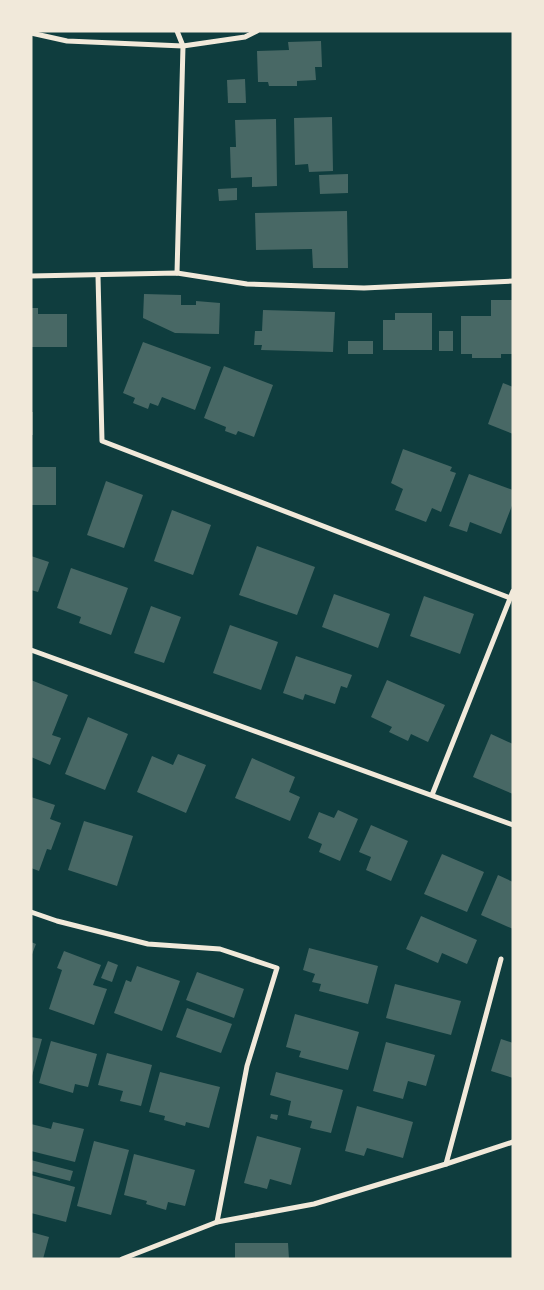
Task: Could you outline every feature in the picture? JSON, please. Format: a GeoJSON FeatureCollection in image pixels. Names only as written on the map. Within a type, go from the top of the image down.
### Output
{"type":"FeatureCollection","features":[{"type":"Feature","properties":{"kind":"street"},"geometry":{"type":"LineString","coordinates":[[177,31],[182,46],[178,273]]}},
{"type":"Feature","properties":{"kind":"street"},"geometry":{"type":"LineString","coordinates":[[31,33],[67,41],[182,46],[245,37],[257,31]]}},
{"type":"Feature","properties":{"kind":"street"},"geometry":{"type":"LineString","coordinates":[[31,276],[178,273],[247,284],[364,288],[513,281]]}},
{"type":"Feature","properties":{"kind":"street"},"geometry":{"type":"LineString","coordinates":[[98,276],[102,441],[510,598]]}},
{"type":"Feature","properties":{"kind":"street"},"geometry":{"type":"LineString","coordinates":[[432,795],[513,590]]}},
{"type":"Feature","properties":{"kind":"street"},"geometry":{"type":"LineString","coordinates":[[31,650],[513,825]]}},
{"type":"Feature","properties":{"kind":"street"},"geometry":{"type":"LineString","coordinates":[[31,912],[57,921],[148,944],[220,949],[277,968],[247,1066],[217,1222]]}},
{"type":"Feature","properties":{"kind":"street"},"geometry":{"type":"LineString","coordinates":[[446,1164],[501,959]]}},
{"type":"Feature","properties":{"kind":"street"},"geometry":{"type":"LineString","coordinates":[[122,1259],[217,1222],[314,1204],[513,1142]]}},
{"type":"Feature","properties":{"kind":"building"},"geometry":{"type":"Polygon","coordinates":[[[321,41],[322,67],[315,67],[316,80],[297,81],[297,86],[269,86],[268,82],[258,82],[257,51],[289,50],[288,42],[321,41]]]}},
{"type":"Feature","properties":{"kind":"building"},"geometry":{"type":"Polygon","coordinates":[[[245,79],[246,103],[228,103],[227,80],[245,79]]]}},
{"type":"Feature","properties":{"kind":"building"},"geometry":{"type":"Polygon","coordinates":[[[332,117],[333,171],[309,172],[308,164],[295,165],[294,118],[332,117]]]}},
{"type":"Feature","properties":{"kind":"building"},"geometry":{"type":"Polygon","coordinates":[[[276,119],[277,186],[252,187],[252,177],[231,178],[230,147],[236,147],[235,120],[276,119]]]}},
{"type":"Feature","properties":{"kind":"building"},"geometry":{"type":"Polygon","coordinates":[[[348,174],[348,193],[320,194],[319,175],[348,174]]]}},
{"type":"Feature","properties":{"kind":"building"},"geometry":{"type":"Polygon","coordinates":[[[237,188],[237,200],[219,201],[218,189],[237,188]]]}},
{"type":"Feature","properties":{"kind":"building"},"geometry":{"type":"Polygon","coordinates":[[[347,211],[348,268],[313,268],[312,249],[256,250],[255,213],[347,211]]]}},
{"type":"Feature","properties":{"kind":"building"},"geometry":{"type":"Polygon","coordinates":[[[144,294],[181,295],[181,305],[196,305],[196,301],[220,303],[219,334],[175,333],[143,318],[144,294]]]}},
{"type":"Feature","properties":{"kind":"building"},"geometry":{"type":"Polygon","coordinates":[[[491,300],[512,300],[512,354],[501,354],[501,358],[472,358],[472,354],[461,354],[461,316],[491,316],[491,300]]]}},
{"type":"Feature","properties":{"kind":"building"},"geometry":{"type":"Polygon","coordinates":[[[31,308],[38,308],[38,314],[67,314],[67,347],[31,347],[31,308]]]}},
{"type":"Feature","properties":{"kind":"building"},"geometry":{"type":"Polygon","coordinates":[[[263,310],[335,312],[333,352],[261,350],[262,345],[254,345],[255,331],[262,331],[263,310]]]}},
{"type":"Feature","properties":{"kind":"building"},"geometry":{"type":"Polygon","coordinates":[[[395,313],[432,313],[432,350],[383,350],[383,320],[395,320],[395,313]]]}},
{"type":"Feature","properties":{"kind":"building"},"geometry":{"type":"Polygon","coordinates":[[[439,331],[453,331],[453,351],[439,351],[439,331]]]}},
{"type":"Feature","properties":{"kind":"building"},"geometry":{"type":"Polygon","coordinates":[[[348,341],[373,341],[373,354],[348,354],[348,341]]]}},
{"type":"Feature","properties":{"kind":"building"},"geometry":{"type":"Polygon","coordinates":[[[143,342],[211,367],[195,410],[162,397],[158,406],[150,403],[148,409],[133,403],[135,398],[123,393],[143,342]]]}},
{"type":"Feature","properties":{"kind":"building"},"geometry":{"type":"Polygon","coordinates":[[[224,366],[273,385],[254,437],[238,431],[236,435],[225,431],[226,427],[204,418],[224,366]]]}},
{"type":"Feature","properties":{"kind":"building"},"geometry":{"type":"Polygon","coordinates":[[[503,383],[513,387],[513,434],[488,424],[503,383]]]}},
{"type":"Feature","properties":{"kind":"building"},"geometry":{"type":"Polygon","coordinates":[[[31,412],[33,412],[33,435],[31,435],[31,412]]]}},
{"type":"Feature","properties":{"kind":"building"},"geometry":{"type":"Polygon","coordinates":[[[403,449],[452,467],[450,471],[456,473],[441,512],[432,508],[426,522],[395,510],[403,489],[391,483],[403,449]]]}},
{"type":"Feature","properties":{"kind":"building"},"geometry":{"type":"Polygon","coordinates":[[[31,467],[56,467],[56,505],[31,505],[31,467]]]}},
{"type":"Feature","properties":{"kind":"building"},"geometry":{"type":"Polygon","coordinates":[[[469,474],[513,490],[513,503],[501,534],[470,522],[467,532],[449,526],[469,474]]]}},
{"type":"Feature","properties":{"kind":"building"},"geometry":{"type":"Polygon","coordinates":[[[106,481],[143,495],[124,548],[87,535],[106,481]]]}},
{"type":"Feature","properties":{"kind":"building"},"geometry":{"type":"Polygon","coordinates":[[[172,510],[211,525],[193,575],[154,561],[172,510]]]}},
{"type":"Feature","properties":{"kind":"building"},"geometry":{"type":"Polygon","coordinates":[[[257,546],[315,567],[297,615],[239,595],[257,546]]]}},
{"type":"Feature","properties":{"kind":"building"},"geometry":{"type":"Polygon","coordinates":[[[31,556],[49,562],[38,592],[31,590],[31,556]]]}},
{"type":"Feature","properties":{"kind":"building"},"geometry":{"type":"Polygon","coordinates":[[[71,568],[128,588],[111,635],[79,623],[81,617],[57,608],[71,568]]]}},
{"type":"Feature","properties":{"kind":"building"},"geometry":{"type":"Polygon","coordinates":[[[334,594],[390,614],[378,648],[322,627],[334,594]]]}},
{"type":"Feature","properties":{"kind":"building"},"geometry":{"type":"Polygon","coordinates":[[[424,596],[474,614],[460,654],[410,636],[424,596]]]}},
{"type":"Feature","properties":{"kind":"building"},"geometry":{"type":"Polygon","coordinates":[[[151,606],[181,617],[164,663],[134,653],[151,606]]]}},
{"type":"Feature","properties":{"kind":"building"},"geometry":{"type":"Polygon","coordinates":[[[230,625],[278,642],[261,690],[213,673],[230,625]]]}},
{"type":"Feature","properties":{"kind":"building"},"geometry":{"type":"Polygon","coordinates":[[[296,656],[352,675],[347,688],[341,686],[335,704],[305,694],[303,700],[283,693],[296,656]]]}},
{"type":"Feature","properties":{"kind":"building"},"geometry":{"type":"Polygon","coordinates":[[[31,680],[68,695],[52,735],[61,738],[50,765],[31,757],[31,680]]]}},
{"type":"Feature","properties":{"kind":"building"},"geometry":{"type":"Polygon","coordinates":[[[387,680],[445,705],[428,742],[411,734],[408,741],[389,732],[392,727],[371,717],[387,680]]]}},
{"type":"Feature","properties":{"kind":"building"},"geometry":{"type":"Polygon","coordinates":[[[88,717],[128,734],[105,790],[65,774],[88,717]]]}},
{"type":"Feature","properties":{"kind":"building"},"geometry":{"type":"Polygon","coordinates":[[[491,734],[513,744],[513,794],[473,777],[491,734]]]}},
{"type":"Feature","properties":{"kind":"building"},"geometry":{"type":"Polygon","coordinates":[[[178,754],[206,765],[186,813],[137,792],[152,756],[173,765],[178,754]]]}},
{"type":"Feature","properties":{"kind":"building"},"geometry":{"type":"Polygon","coordinates":[[[252,758],[295,777],[289,792],[300,797],[290,821],[235,798],[252,758]]]}},
{"type":"Feature","properties":{"kind":"building"},"geometry":{"type":"Polygon","coordinates":[[[31,797],[55,805],[50,819],[61,823],[51,850],[47,849],[39,871],[31,868],[31,797]]]}},
{"type":"Feature","properties":{"kind":"building"},"geometry":{"type":"Polygon","coordinates":[[[338,810],[358,819],[340,861],[319,852],[322,844],[308,838],[319,812],[334,818],[338,810]]]}},
{"type":"Feature","properties":{"kind":"building"},"geometry":{"type":"Polygon","coordinates":[[[84,821],[133,836],[117,886],[68,870],[84,821]]]}},
{"type":"Feature","properties":{"kind":"building"},"geometry":{"type":"Polygon","coordinates":[[[371,825],[408,841],[391,881],[366,870],[371,857],[359,852],[371,825]]]}},
{"type":"Feature","properties":{"kind":"building"},"geometry":{"type":"Polygon","coordinates":[[[442,854],[484,872],[467,912],[424,894],[442,854]]]}},
{"type":"Feature","properties":{"kind":"building"},"geometry":{"type":"Polygon","coordinates":[[[498,875],[513,882],[513,929],[481,915],[498,875]]]}},
{"type":"Feature","properties":{"kind":"building"},"geometry":{"type":"Polygon","coordinates":[[[421,916],[477,940],[467,964],[442,953],[438,963],[406,949],[421,916]]]}},
{"type":"Feature","properties":{"kind":"building"},"geometry":{"type":"Polygon","coordinates":[[[31,942],[36,944],[31,957],[31,942]]]}},
{"type":"Feature","properties":{"kind":"building"},"geometry":{"type":"Polygon","coordinates":[[[309,948],[378,966],[368,1004],[319,991],[321,984],[312,982],[315,974],[303,970],[309,948]]]}},
{"type":"Feature","properties":{"kind":"building"},"geometry":{"type":"Polygon","coordinates":[[[64,951],[101,965],[93,985],[107,989],[94,1025],[49,1009],[62,970],[57,968],[64,951]]]}},
{"type":"Feature","properties":{"kind":"building"},"geometry":{"type":"Polygon","coordinates":[[[108,961],[118,965],[112,982],[101,978],[108,961]]]}},
{"type":"Feature","properties":{"kind":"building"},"geometry":{"type":"Polygon","coordinates":[[[137,966],[180,981],[162,1031],[114,1013],[126,980],[131,982],[137,966]]]}},
{"type":"Feature","properties":{"kind":"building"},"geometry":{"type":"Polygon","coordinates":[[[197,972],[244,989],[234,1018],[186,1000],[197,972]]]}},
{"type":"Feature","properties":{"kind":"building"},"geometry":{"type":"Polygon","coordinates":[[[395,984],[461,1001],[451,1035],[386,1018],[395,984]]]}},
{"type":"Feature","properties":{"kind":"building"},"geometry":{"type":"Polygon","coordinates":[[[187,1008],[232,1024],[221,1053],[176,1037],[187,1008]]]}},
{"type":"Feature","properties":{"kind":"building"},"geometry":{"type":"Polygon","coordinates":[[[295,1014],[359,1032],[348,1070],[299,1057],[301,1051],[286,1047],[295,1014]]]}},
{"type":"Feature","properties":{"kind":"building"},"geometry":{"type":"Polygon","coordinates":[[[31,1037],[42,1039],[32,1076],[31,1075],[31,1037]]]}},
{"type":"Feature","properties":{"kind":"building"},"geometry":{"type":"Polygon","coordinates":[[[501,1039],[513,1043],[513,1078],[491,1071],[501,1039]]]}},
{"type":"Feature","properties":{"kind":"building"},"geometry":{"type":"Polygon","coordinates":[[[51,1041],[97,1054],[88,1087],[75,1084],[73,1093],[39,1083],[51,1041]]]}},
{"type":"Feature","properties":{"kind":"building"},"geometry":{"type":"Polygon","coordinates":[[[386,1042],[435,1055],[426,1086],[408,1081],[403,1099],[373,1091],[386,1042]]]}},
{"type":"Feature","properties":{"kind":"building"},"geometry":{"type":"Polygon","coordinates":[[[107,1053],[152,1065],[141,1106],[120,1101],[123,1091],[98,1085],[107,1053]]]}},
{"type":"Feature","properties":{"kind":"building"},"geometry":{"type":"Polygon","coordinates":[[[160,1072],[220,1087],[209,1128],[186,1122],[185,1126],[164,1120],[165,1116],[149,1112],[160,1072]]]}},
{"type":"Feature","properties":{"kind":"building"},"geometry":{"type":"Polygon","coordinates":[[[276,1072],[343,1090],[331,1133],[310,1128],[312,1121],[288,1115],[291,1101],[270,1095],[276,1072]]]}},
{"type":"Feature","properties":{"kind":"building"},"geometry":{"type":"Polygon","coordinates":[[[357,1106],[413,1122],[403,1158],[367,1148],[364,1156],[345,1151],[357,1106]]]}},
{"type":"Feature","properties":{"kind":"building"},"geometry":{"type":"Polygon","coordinates":[[[271,1114],[278,1115],[277,1120],[270,1118],[271,1114]]]}},
{"type":"Feature","properties":{"kind":"building"},"geometry":{"type":"Polygon","coordinates":[[[53,1122],[84,1129],[75,1162],[31,1151],[31,1124],[51,1129],[53,1122]]]}},
{"type":"Feature","properties":{"kind":"building"},"geometry":{"type":"Polygon","coordinates":[[[257,1136],[301,1148],[291,1185],[270,1179],[267,1189],[244,1183],[257,1136]]]}},
{"type":"Feature","properties":{"kind":"building"},"geometry":{"type":"Polygon","coordinates":[[[94,1141],[129,1150],[111,1215],[77,1206],[94,1141]]]}},
{"type":"Feature","properties":{"kind":"building"},"geometry":{"type":"Polygon","coordinates":[[[134,1154],[195,1170],[185,1206],[168,1202],[166,1210],[146,1204],[147,1201],[124,1195],[134,1154]]]}},
{"type":"Feature","properties":{"kind":"building"},"geometry":{"type":"Polygon","coordinates":[[[31,1160],[73,1171],[70,1181],[31,1171],[31,1160]]]}},
{"type":"Feature","properties":{"kind":"building"},"geometry":{"type":"Polygon","coordinates":[[[31,1175],[75,1187],[66,1222],[31,1213],[31,1175]]]}},
{"type":"Feature","properties":{"kind":"building"},"geometry":{"type":"Polygon","coordinates":[[[31,1232],[49,1237],[43,1259],[31,1259],[31,1232]]]}},
{"type":"Feature","properties":{"kind":"building"},"geometry":{"type":"Polygon","coordinates":[[[235,1243],[288,1243],[289,1259],[235,1259],[235,1243]]]}}]}
